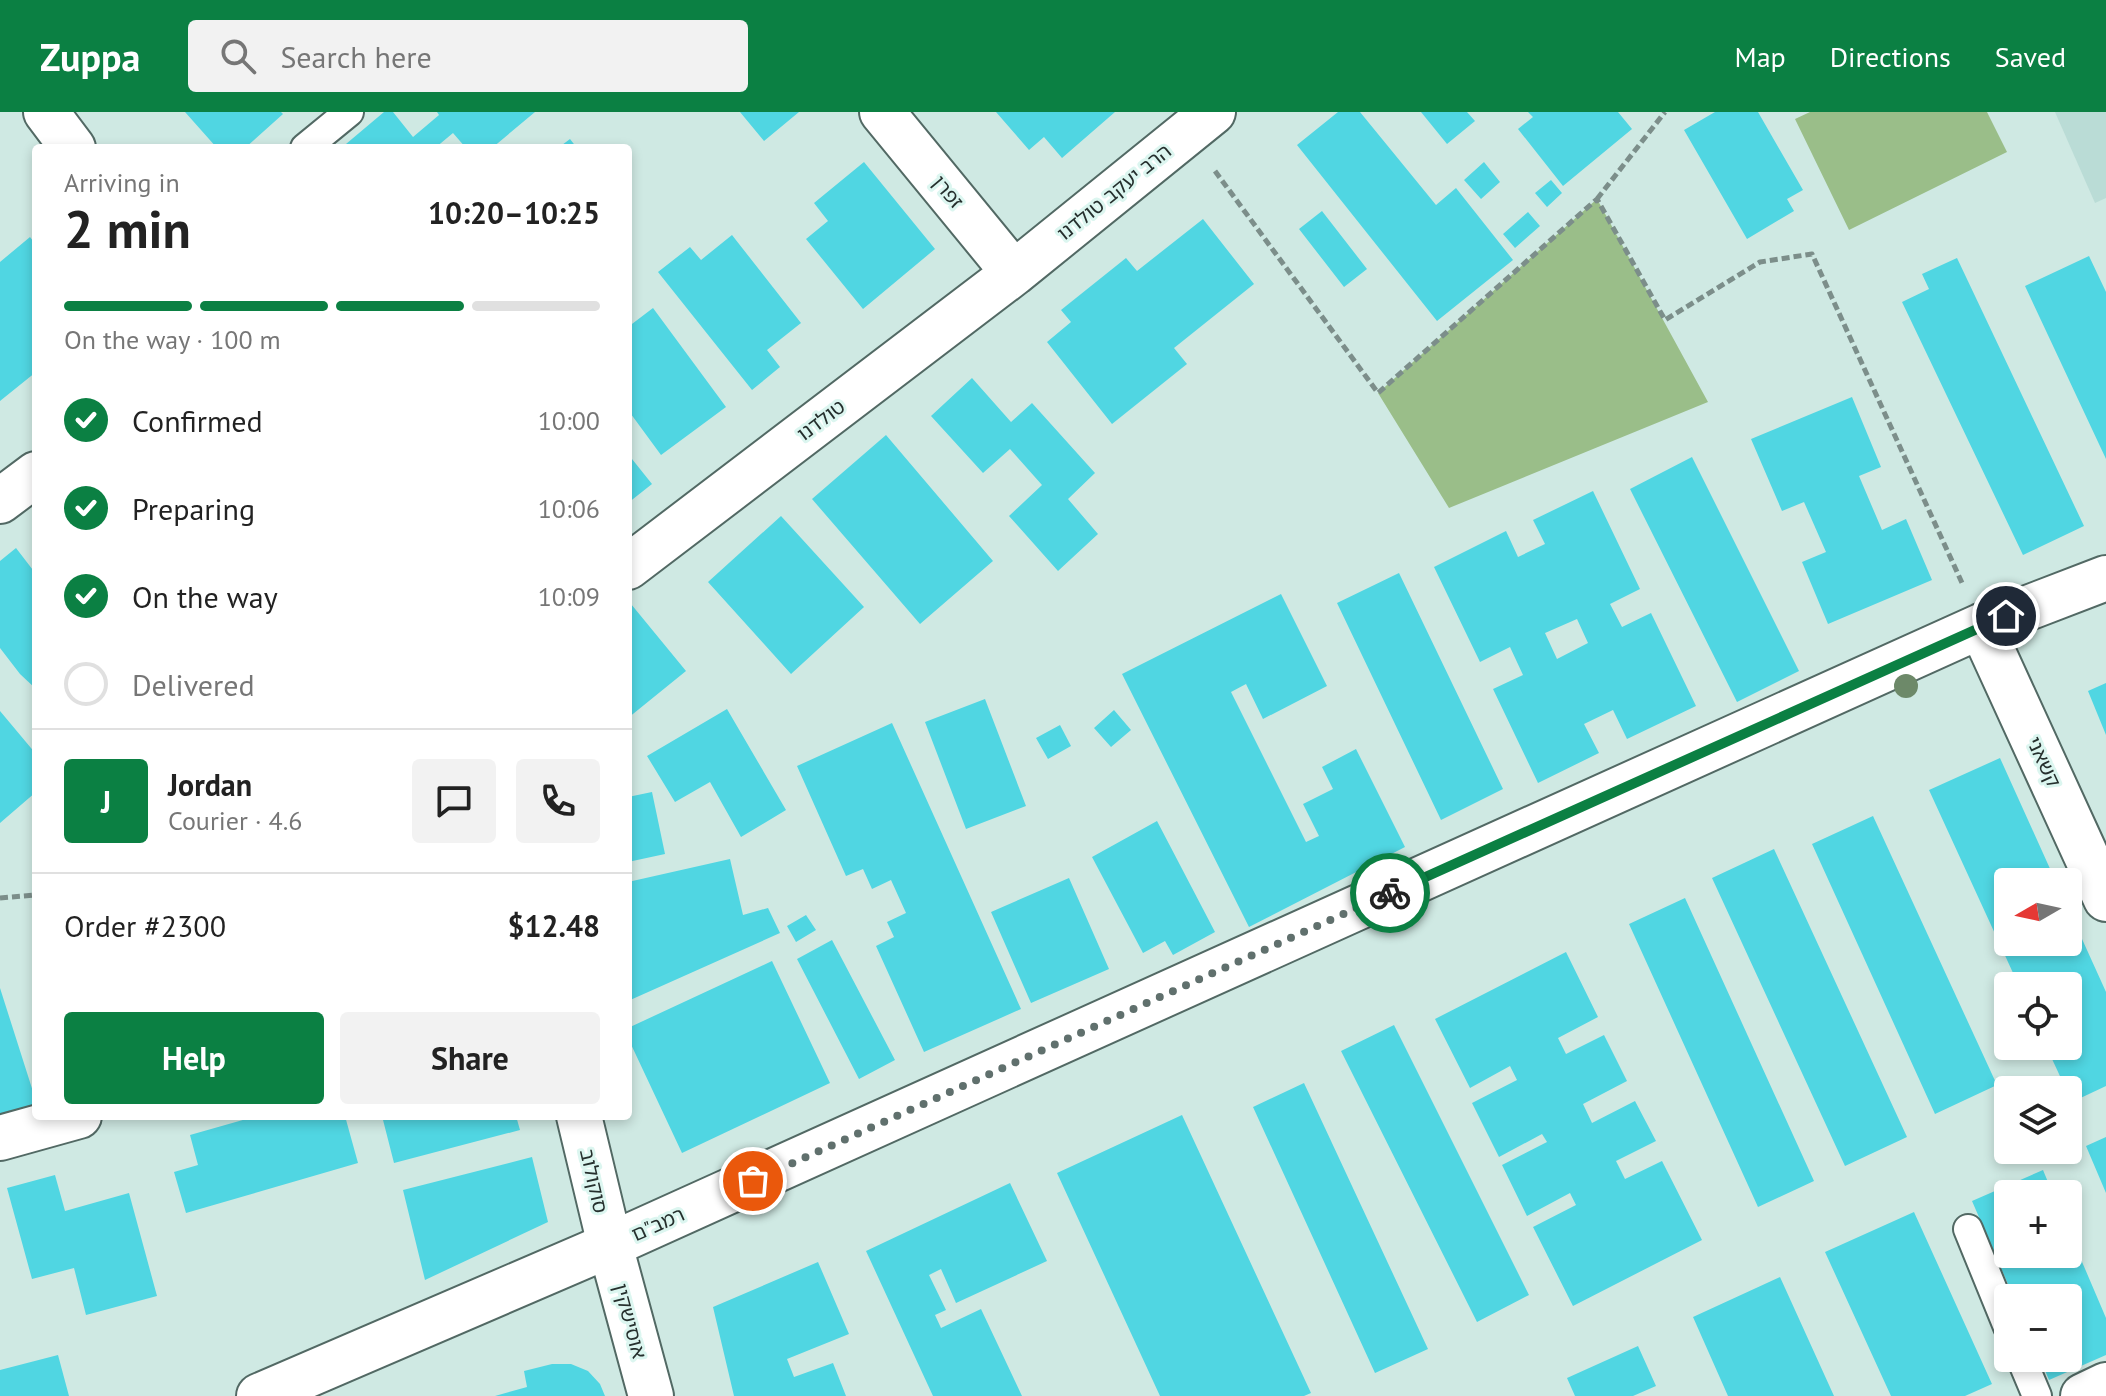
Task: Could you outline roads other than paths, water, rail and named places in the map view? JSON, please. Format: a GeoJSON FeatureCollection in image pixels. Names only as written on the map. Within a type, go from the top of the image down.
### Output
{"type":"FeatureCollection","features":[{"type":"Feature","properties":{"kind":"street"},"geometry":{"type":"LineString","coordinates":[[46,112],[70,144]]}},
{"type":"Feature","properties":{"kind":"street","name":"זפרן"},"geometry":{"type":"LineString","coordinates":[[882,112],[1014,273]]}},
{"type":"Feature","properties":{"kind":"street","name":"הרב יעקב טולדנו"},"geometry":{"type":"LineString","coordinates":[[1014,273],[1200,122]]}},
{"type":"Feature","properties":{"kind":"street","name":"טולדנו"},"geometry":{"type":"LineString","coordinates":[[632,564],[1014,273]]}},
{"type":"Feature","properties":{"kind":"street"},"geometry":{"type":"LineString","coordinates":[[0,501],[32,477]]}},
{"type":"Feature","properties":{"kind":"street","name":"רמב\"ם"},"geometry":{"type":"LineString","coordinates":[[259,1396],[610,1245],[1981,626],[2106,578]]}},
{"type":"Feature","properties":{"kind":"street","name":"קשאני"},"geometry":{"type":"LineString","coordinates":[[1981,626],[2106,899]]}},
{"type":"Feature","properties":{"kind":"street"},"geometry":{"type":"LineString","coordinates":[[0,1138],[65,1120]]}},
{"type":"Feature","properties":{"kind":"street","name":"סוקולוב"},"geometry":{"type":"LineString","coordinates":[[580,1120],[610,1245]]}},
{"type":"Feature","properties":{"kind":"street","name":"אוסישקין"},"geometry":{"type":"LineString","coordinates":[[610,1245],[651,1396]]}},
{"type":"Feature","properties":{"kind":"street"},"geometry":{"type":"LineString","coordinates":[[2083,1396],[2106,1385]]}},
{"type":"Feature","properties":{"kind":"lane"},"geometry":{"type":"LineString","coordinates":[[310,144],[349,112]]}},
{"type":"Feature","properties":{"kind":"lane"},"geometry":{"type":"LineString","coordinates":[[1968,1229],[1994,1293]]}},
{"type":"Feature","properties":{"kind":"lane"},"geometry":{"type":"LineString","coordinates":[[2027,1372],[2037,1396]]}}]}
